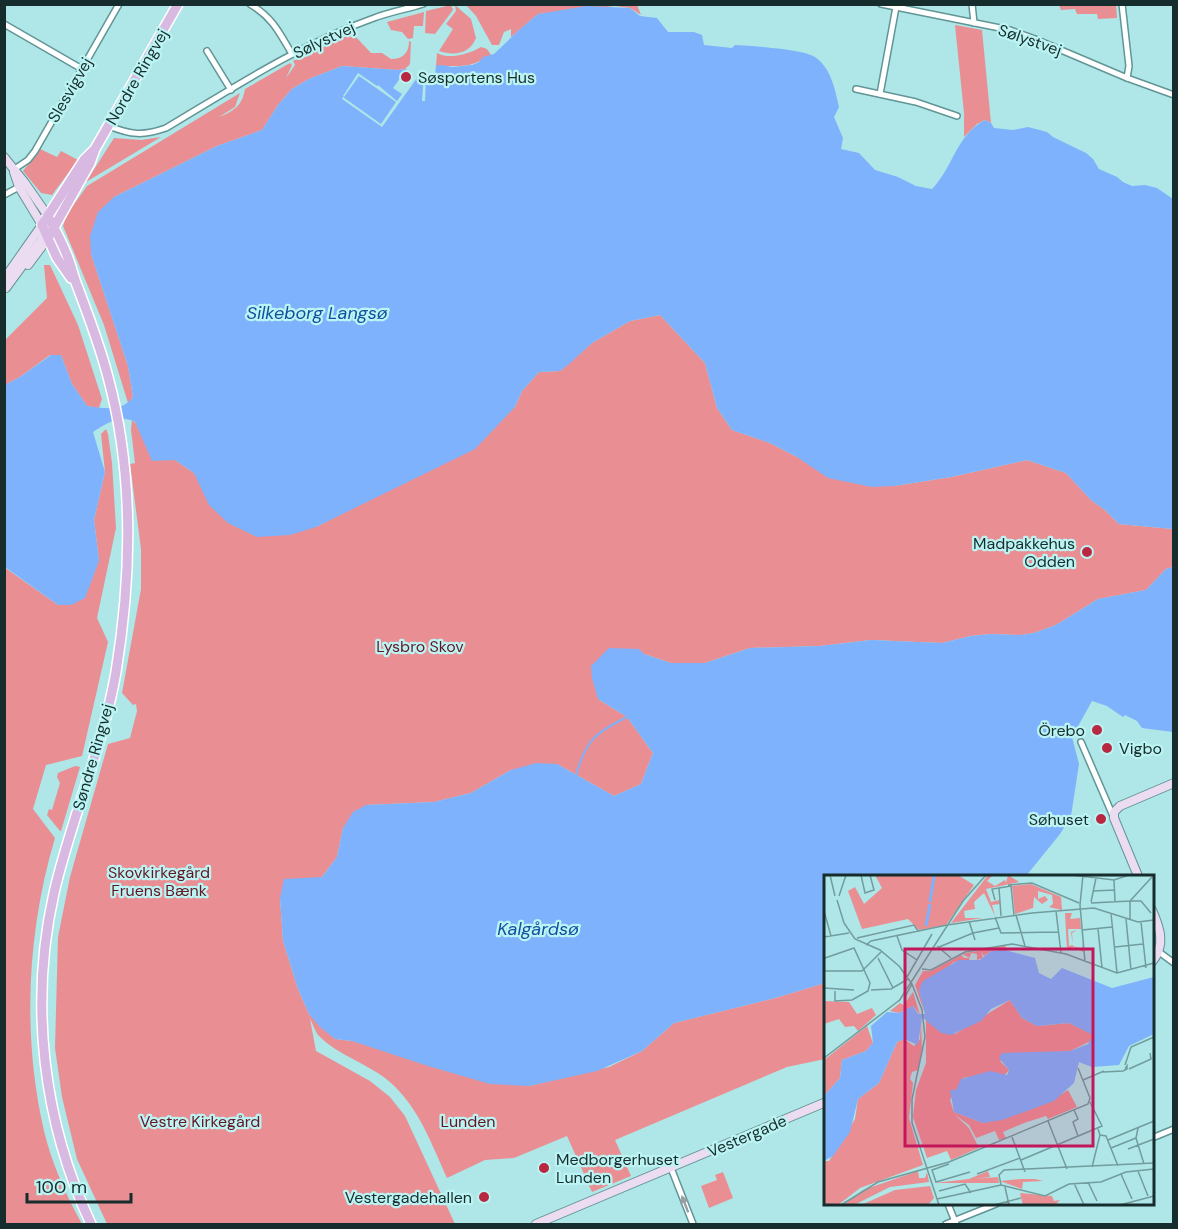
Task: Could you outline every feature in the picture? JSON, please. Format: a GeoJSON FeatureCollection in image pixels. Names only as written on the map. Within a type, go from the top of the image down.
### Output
{"type":"FeatureCollection","features":[{"type":"Feature","properties":{"kind":"main road","name":"Nordre Ringvej"},"geometry":{"type":"LineString","coordinates":[[48,226],[90,164],[95,149],[178,4]]}},
{"type":"Feature","properties":{"kind":"main road","name":"Nordre Ringvej"},"geometry":{"type":"LineString","coordinates":[[48,226],[84,160],[95,149]]}},
{"type":"Feature","properties":{"kind":"main road","name":"Søndre Ringvej"},"geometry":{"type":"LineString","coordinates":[[48,226],[57,258],[77,287],[100,350],[119,429],[128,523],[125,609],[112,690],[54,893],[46,935],[43,975],[43,1047],[48,1087],[70,1173],[92,1224]]}},
{"type":"Feature","properties":{"kind":"street","name":"Slesvigvej"},"geometry":{"type":"LineString","coordinates":[[13,170],[28,160],[35,151],[119,4]]}},
{"type":"Feature","properties":{"kind":"street"},"geometry":{"type":"LineString","coordinates":[[250,4],[273,21],[292,54]]}},
{"type":"Feature","properties":{"kind":"street","name":"Sølystvej"},"geometry":{"type":"LineString","coordinates":[[109,126],[127,133],[152,133],[166,128],[292,54],[375,17],[423,4]]}},
{"type":"Feature","properties":{"kind":"street","name":"Sølystvej"},"geometry":{"type":"LineString","coordinates":[[881,4],[1010,30],[1173,95]]}},
{"type":"Feature","properties":{"kind":"street"},"geometry":{"type":"LineString","coordinates":[[972,4],[974,23]]}},
{"type":"Feature","properties":{"kind":"street"},"geometry":{"type":"LineString","coordinates":[[1122,4],[1129,66],[1127,78]]}},
{"type":"Feature","properties":{"kind":"street"},"geometry":{"type":"LineString","coordinates":[[880,94],[896,7]]}},
{"type":"Feature","properties":{"kind":"street"},"geometry":{"type":"LineString","coordinates":[[4,24],[82,69]]}},
{"type":"Feature","properties":{"kind":"street"},"geometry":{"type":"LineString","coordinates":[[207,51],[231,90]]}},
{"type":"Feature","properties":{"kind":"street"},"geometry":{"type":"LineString","coordinates":[[856,89],[916,102],[957,116]]}},
{"type":"Feature","properties":{"kind":"street"},"geometry":{"type":"LineString","coordinates":[[4,158],[25,183],[48,226]]}},
{"type":"Feature","properties":{"kind":"street"},"geometry":{"type":"LineString","coordinates":[[13,170],[19,187],[48,226]]}},
{"type":"Feature","properties":{"kind":"street"},"geometry":{"type":"LineString","coordinates":[[4,195],[19,187]]}},
{"type":"Feature","properties":{"kind":"street"},"geometry":{"type":"LineString","coordinates":[[4,279],[48,226]]}},
{"type":"Feature","properties":{"kind":"street"},"geometry":{"type":"LineString","coordinates":[[5,289],[35,256],[48,226]]}},
{"type":"Feature","properties":{"kind":"street"},"geometry":{"type":"LineString","coordinates":[[1081,742],[1138,875]]}},
{"type":"Feature","properties":{"kind":"street"},"geometry":{"type":"LineString","coordinates":[[1114,818],[1114,812],[1119,806],[1173,783]]}},
{"type":"Feature","properties":{"kind":"street"},"geometry":{"type":"LineString","coordinates":[[1154,916],[1161,935],[1160,952],[1154,960]]}},
{"type":"Feature","properties":{"kind":"street"},"geometry":{"type":"LineString","coordinates":[[1160,952],[1173,963]]}},
{"type":"Feature","properties":{"kind":"street","name":"Vestergade"},"geometry":{"type":"LineString","coordinates":[[536,1224],[824,1102]]}},
{"type":"Feature","properties":{"kind":"street"},"geometry":{"type":"LineString","coordinates":[[1154,1137],[1173,1129]]}},
{"type":"Feature","properties":{"kind":"street"},"geometry":{"type":"LineString","coordinates":[[671,1168],[693,1224]]}},
{"type":"Feature","properties":{"kind":"street"},"geometry":{"type":"LineString","coordinates":[[949,1205],[956,1223]]}},
{"type":"Feature","properties":{"kind":"street"},"geometry":{"type":"LineString","coordinates":[[946,1224],[956,1223],[992,1205]]}},
{"type":"Feature","properties":{"kind":"green space"},"geometry":{"type":"Polygon","coordinates":[[[451,5],[453,10],[435,34],[425,33],[426,11],[451,5]]]}},
{"type":"Feature","properties":{"kind":"green space"},"geometry":{"type":"Polygon","coordinates":[[[455,5],[471,19],[476,38],[470,47],[461,52],[439,51],[453,29],[446,24],[456,11],[455,5]]]}},
{"type":"Feature","properties":{"kind":"green space"},"geometry":{"type":"Polygon","coordinates":[[[466,5],[637,5],[641,15],[630,8],[615,6],[538,14],[511,37],[511,29],[504,32],[499,45],[492,45],[476,16],[466,5]]]}},
{"type":"Feature","properties":{"kind":"green space"},"geometry":{"type":"Polygon","coordinates":[[[1059,5],[1116,5],[1117,18],[1098,19],[1097,14],[1077,14],[1075,9],[1061,10],[1059,5]]]}},
{"type":"Feature","properties":{"kind":"green space"},"geometry":{"type":"Polygon","coordinates":[[[424,12],[423,26],[414,26],[413,38],[408,39],[402,32],[391,30],[387,22],[424,12]]]}},
{"type":"Feature","properties":{"kind":"green space"},"geometry":{"type":"Polygon","coordinates":[[[955,25],[982,30],[991,123],[985,120],[977,124],[964,137],[964,113],[955,25]]]}},
{"type":"Feature","properties":{"kind":"green space"},"geometry":{"type":"Polygon","coordinates":[[[348,35],[354,35],[371,53],[382,53],[391,59],[399,58],[404,54],[408,49],[409,41],[411,42],[410,64],[405,69],[398,70],[342,66],[309,79],[292,89],[278,105],[262,130],[217,146],[114,197],[91,254],[128,366],[133,397],[128,403],[104,325],[63,226],[67,214],[87,186],[240,93],[235,107],[219,117],[229,112],[239,104],[245,89],[290,63],[292,65],[286,78],[295,65],[293,61],[348,35]]]}},
{"type":"Feature","properties":{"kind":"green space"},"geometry":{"type":"Polygon","coordinates":[[[481,47],[487,49],[491,55],[469,65],[436,67],[437,53],[448,56],[459,55],[481,47]]]}},
{"type":"Feature","properties":{"kind":"green space"},"geometry":{"type":"Polygon","coordinates":[[[161,137],[86,182],[114,138],[141,140],[161,137]]]}},
{"type":"Feature","properties":{"kind":"green space"},"geometry":{"type":"Polygon","coordinates":[[[40,149],[57,157],[61,151],[78,160],[52,195],[41,193],[23,171],[40,149]]]}},
{"type":"Feature","properties":{"kind":"green space"},"geometry":{"type":"Polygon","coordinates":[[[44,265],[50,265],[78,325],[102,399],[99,408],[87,406],[72,384],[61,355],[50,355],[5,385],[5,340],[47,298],[44,265]]]}},
{"type":"Feature","properties":{"kind":"green space","name":"Lysbro Skov"},"geometry":{"type":"Polygon","coordinates":[[[660,315],[705,363],[717,408],[732,430],[770,443],[797,457],[894,486],[951,477],[1027,460],[1066,473],[1091,500],[1119,524],[1173,529],[1173,567],[1166,569],[1146,590],[1098,599],[1056,625],[1034,633],[971,636],[942,643],[871,640],[820,646],[750,648],[705,663],[671,663],[644,654],[598,699],[627,717],[653,753],[641,784],[614,796],[557,764],[511,770],[471,793],[434,802],[366,805],[343,828],[337,857],[322,877],[280,898],[283,941],[298,989],[309,1014],[335,1039],[352,1041],[529,1086],[609,1067],[642,1051],[674,1023],[824,983],[824,1059],[787,1067],[615,1140],[631,1176],[592,1192],[567,1136],[514,1158],[485,1160],[447,1178],[417,1115],[401,1093],[383,1076],[326,1042],[318,1035],[310,1019],[316,1051],[370,1081],[390,1097],[405,1116],[455,1224],[107,1224],[77,1159],[62,1097],[55,1048],[58,937],[70,877],[108,744],[130,738],[137,711],[136,704],[133,705],[122,693],[141,589],[141,549],[130,464],[135,463],[132,420],[175,460],[194,473],[316,527],[373,498],[515,407],[522,391],[539,372],[560,371],[592,343],[630,321],[660,315]]]}},
{"type":"Feature","properties":{"kind":"green space"},"geometry":{"type":"Polygon","coordinates":[[[106,429],[112,463],[116,528],[97,618],[108,642],[82,756],[46,765],[33,809],[55,838],[38,910],[33,947],[30,1021],[32,1058],[47,1143],[60,1179],[82,1224],[5,1224],[4,567],[58,605],[99,561],[94,520],[105,472],[101,434],[106,429]]]}},
{"type":"Feature","properties":{"kind":"green space"},"geometry":{"type":"Polygon","coordinates":[[[75,766],[80,767],[60,831],[47,815],[49,809],[52,810],[60,783],[58,773],[75,766]]]}},
{"type":"Feature","properties":{"kind":"green space"},"geometry":{"type":"Polygon","coordinates":[[[723,1172],[733,1198],[709,1208],[701,1186],[717,1180],[715,1175],[723,1172]]]}},
{"type":"Feature","properties":{"kind":"water","name":"Silkeborg Langsø"},"geometry":{"type":"Polygon","coordinates":[[[587,6],[630,8],[640,16],[657,18],[668,32],[694,32],[702,35],[704,45],[732,48],[735,45],[777,48],[815,57],[829,73],[834,86],[839,107],[834,117],[843,138],[841,149],[859,153],[875,170],[898,177],[916,186],[932,189],[967,134],[985,120],[994,128],[1013,130],[1028,127],[1047,132],[1086,153],[1099,169],[1123,182],[1132,186],[1145,185],[1157,188],[1173,199],[1173,529],[1119,524],[1091,500],[1066,473],[1027,460],[951,477],[894,486],[872,487],[828,478],[797,457],[770,443],[732,430],[717,408],[705,363],[660,315],[630,321],[592,343],[560,371],[539,372],[522,391],[515,407],[475,449],[316,527],[290,535],[257,537],[228,523],[209,505],[194,473],[175,460],[152,461],[135,422],[124,419],[113,421],[93,432],[105,472],[94,520],[99,561],[85,598],[71,605],[58,605],[5,567],[5,385],[51,355],[61,355],[72,384],[87,406],[118,407],[133,397],[128,366],[91,254],[90,236],[98,212],[114,197],[217,146],[262,130],[278,105],[292,89],[309,79],[342,66],[398,70],[442,65],[452,67],[472,65],[483,57],[494,54],[538,14],[587,6]]]}},
{"type":"Feature","properties":{"kind":"water","name":"Kalgårdsø"},"geometry":{"type":"Polygon","coordinates":[[[1173,567],[1173,732],[1142,728],[1137,721],[1125,715],[1123,717],[1107,706],[1092,701],[1072,737],[1079,764],[1071,816],[1060,834],[1027,875],[824,875],[824,983],[674,1023],[642,1051],[597,1071],[529,1086],[490,1084],[352,1041],[335,1039],[309,1014],[298,989],[283,941],[280,898],[284,879],[322,877],[337,857],[343,828],[353,812],[366,805],[434,802],[471,793],[511,770],[536,763],[557,764],[614,796],[641,784],[653,753],[627,717],[598,699],[592,678],[591,666],[609,648],[639,649],[644,654],[671,663],[705,663],[750,648],[820,646],[871,640],[942,643],[971,636],[1021,635],[1056,625],[1098,599],[1146,590],[1166,569],[1173,567]]]}},
{"type":"Feature","properties":{"kind":"pier"},"geometry":{"type":"Polygon","coordinates":[[[436,63],[435,78],[426,78],[425,101],[422,101],[424,72],[422,71],[382,127],[342,99],[343,97],[381,124],[396,102],[359,76],[343,96],[358,73],[378,85],[397,101],[402,94],[393,88],[409,66],[436,63]]]}},
{"type":"Feature","properties":{"kind":"waterway"},"geometry":{"type":"LineString","coordinates":[[576,775],[584,753],[593,739],[627,717]]}},
{"type":"Feature","properties":{"kind":"place","name":"Søsportens Hus"},"geometry":{"type":"Point","coordinates":[406,77]}},
{"type":"Feature","properties":{"kind":"place","name":"Madpakkehus Odden"},"geometry":{"type":"Point","coordinates":[1087,552]}},
{"type":"Feature","properties":{"kind":"place","name":"Örebo"},"geometry":{"type":"Point","coordinates":[1097,730]}},
{"type":"Feature","properties":{"kind":"place","name":"Vigbo"},"geometry":{"type":"Point","coordinates":[1107,748]}},
{"type":"Feature","properties":{"kind":"place","name":"Søhuset"},"geometry":{"type":"Point","coordinates":[1101,819]}},
{"type":"Feature","properties":{"kind":"place","name":"Medborgerhuset Lunden"},"geometry":{"type":"Point","coordinates":[544,1168]}},
{"type":"Feature","properties":{"kind":"place","name":"Vestergadehallen"},"geometry":{"type":"Point","coordinates":[484,1197]}},
{"type":"Feature","properties":{"kind":"park label","name":"Skovkirkegård Fruens Bænk"},"geometry":{"type":"Point","coordinates":[159,881]}},
{"type":"Feature","properties":{"kind":"park label","name":"Vestre Kirkegård"},"geometry":{"type":"Point","coordinates":[200,1121]}},
{"type":"Feature","properties":{"kind":"park label","name":"Lunden"},"geometry":{"type":"Point","coordinates":[468,1121]}}]}
